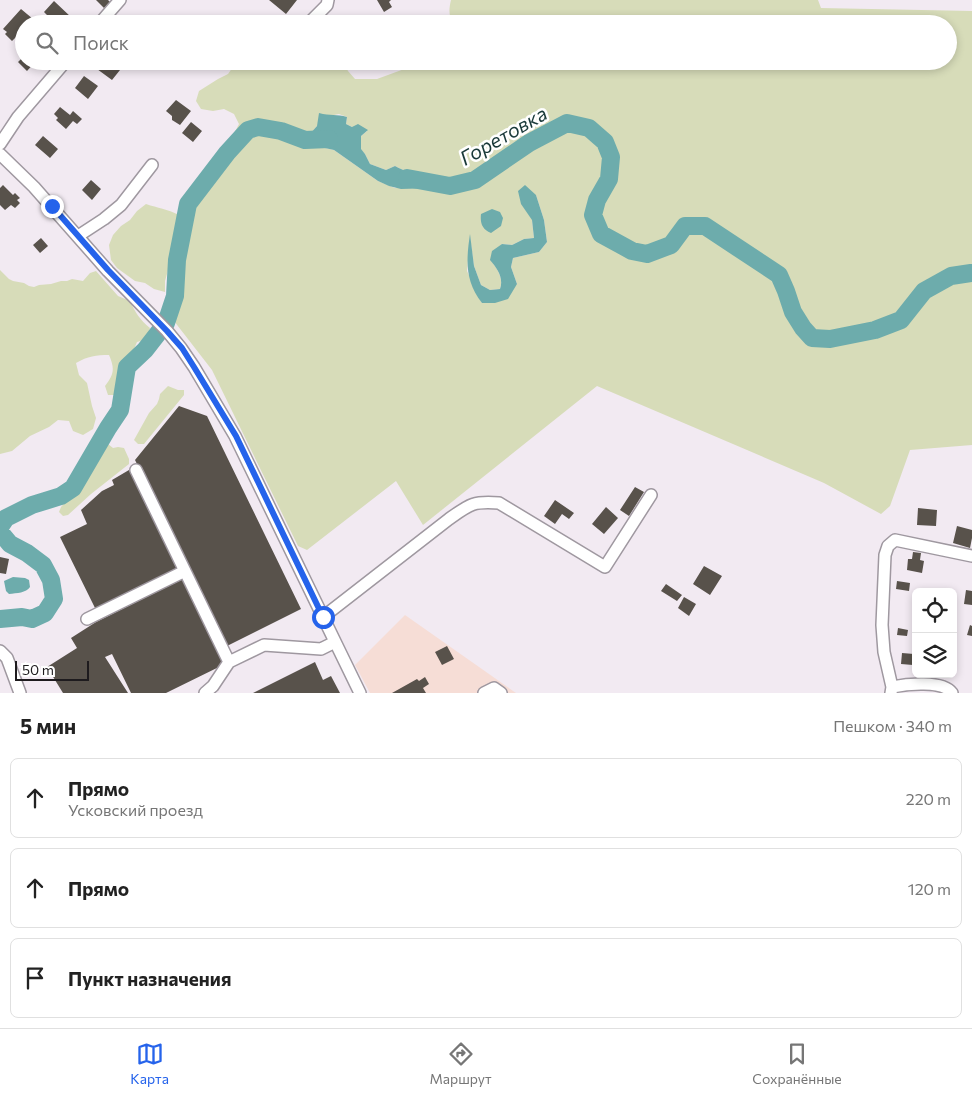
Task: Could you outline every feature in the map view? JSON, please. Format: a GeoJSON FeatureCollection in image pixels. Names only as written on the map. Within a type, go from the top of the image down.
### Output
{"type":"FeatureCollection","features":[{"type":"Feature","properties":{"kind":"street"},"geometry":{"type":"LineString","coordinates":[[107,15],[120,0]]}},
{"type":"Feature","properties":{"kind":"street"},"geometry":{"type":"LineString","coordinates":[[317,15],[327,5],[328,0]]}},
{"type":"Feature","properties":{"kind":"street"},"geometry":{"type":"LineString","coordinates":[[0,144],[18,117],[58,70]]}},
{"type":"Feature","properties":{"kind":"street"},"geometry":{"type":"LineString","coordinates":[[0,154],[34,187],[108,270],[182,348],[228,422],[360,693]]}},
{"type":"Feature","properties":{"kind":"street"},"geometry":{"type":"LineString","coordinates":[[78,236],[121,205],[152,165]]}},
{"type":"Feature","properties":{"kind":"street"},"geometry":{"type":"LineString","coordinates":[[136,470],[230,662]]}},
{"type":"Feature","properties":{"kind":"street"},"geometry":{"type":"LineString","coordinates":[[323,617],[469,505],[483,502],[499,503],[604,568],[651,495]]}},
{"type":"Feature","properties":{"kind":"street"},"geometry":{"type":"LineString","coordinates":[[952,693],[949,689],[936,685],[906,684],[892,690],[884,652],[882,626],[885,555],[888,546],[895,540],[972,556]]}},
{"type":"Feature","properties":{"kind":"street"},"geometry":{"type":"LineString","coordinates":[[87,620],[185,571]]}},
{"type":"Feature","properties":{"kind":"street"},"geometry":{"type":"LineString","coordinates":[[205,693],[213,686],[230,662],[264,645],[321,649],[335,642]]}},
{"type":"Feature","properties":{"kind":"street"},"geometry":{"type":"LineString","coordinates":[[0,651],[7,658],[20,693]]}},
{"type":"Feature","properties":{"kind":"street"},"geometry":{"type":"LineString","coordinates":[[484,693],[494,688],[501,693]]}},
{"type":"Feature","properties":{"kind":"shaded area"},"geometry":{"type":"Polygon","coordinates":[[[405,615],[516,693],[370,693],[355,665],[405,615]]]}},
{"type":"Feature","properties":{"kind":"green space"},"geometry":{"type":"Polygon","coordinates":[[[451,0],[818,0],[821,8],[972,11],[972,445],[910,450],[890,506],[881,514],[824,483],[597,386],[423,525],[396,481],[307,550],[298,546],[212,370],[173,318],[178,309],[180,270],[191,217],[208,184],[233,153],[229,143],[239,124],[234,114],[224,109],[213,111],[201,109],[196,101],[199,91],[228,74],[231,70],[348,70],[355,79],[377,79],[402,70],[957,70],[957,15],[450,15],[451,0]],[[339,114],[329,116],[317,126],[303,143],[334,150],[378,181],[395,188],[433,188],[430,186],[427,175],[407,172],[395,166],[386,170],[370,164],[361,150],[361,136],[367,131],[346,124],[347,117],[339,114]],[[536,195],[532,220],[534,238],[524,239],[512,245],[502,244],[491,260],[498,270],[501,281],[500,289],[490,290],[481,285],[474,266],[470,237],[467,271],[482,303],[517,284],[511,267],[513,258],[539,252],[547,242],[544,220],[536,195]]]}},
{"type":"Feature","properties":{"kind":"green space"},"geometry":{"type":"Polygon","coordinates":[[[146,204],[179,215],[179,226],[165,281],[165,292],[154,289],[145,283],[135,281],[117,268],[111,260],[109,245],[113,235],[146,204]]]}},
{"type":"Feature","properties":{"kind":"green space"},"geometry":{"type":"Polygon","coordinates":[[[0,270],[13,281],[34,287],[72,279],[83,281],[90,273],[96,271],[118,296],[130,301],[138,316],[150,328],[147,339],[137,342],[124,373],[119,395],[108,395],[105,386],[113,371],[109,355],[92,356],[76,363],[79,375],[87,383],[96,418],[93,429],[83,435],[73,431],[69,421],[58,420],[49,427],[30,436],[12,451],[0,454],[0,270]]]}},
{"type":"Feature","properties":{"kind":"green space"},"geometry":{"type":"Polygon","coordinates":[[[168,386],[184,390],[184,395],[144,444],[138,444],[134,440],[149,413],[157,404],[160,394],[168,386]]]}},
{"type":"Feature","properties":{"kind":"green space"},"geometry":{"type":"Polygon","coordinates":[[[108,444],[113,448],[124,448],[129,464],[68,515],[63,516],[59,512],[61,507],[91,471],[95,461],[108,444]]]}},
{"type":"Feature","properties":{"kind":"water"},"geometry":{"type":"Polygon","coordinates":[[[319,113],[347,117],[346,124],[352,127],[358,124],[368,130],[361,136],[361,149],[370,164],[386,170],[395,166],[407,172],[427,175],[430,186],[434,188],[401,189],[389,186],[378,181],[334,150],[302,143],[317,126],[319,113]]]}},
{"type":"Feature","properties":{"kind":"water"},"geometry":{"type":"Polygon","coordinates":[[[525,185],[536,195],[544,220],[547,242],[539,252],[513,258],[511,267],[517,284],[508,299],[495,303],[482,303],[472,287],[468,270],[470,234],[474,266],[481,285],[490,290],[500,289],[500,277],[490,260],[492,251],[502,244],[512,245],[524,239],[534,238],[532,220],[521,204],[518,191],[525,185]]]}},
{"type":"Feature","properties":{"kind":"water"},"geometry":{"type":"Polygon","coordinates":[[[492,209],[500,212],[503,218],[501,226],[491,233],[481,223],[481,214],[492,209]]]}},
{"type":"Feature","properties":{"kind":"water"},"geometry":{"type":"Polygon","coordinates":[[[13,577],[29,580],[30,587],[24,592],[9,594],[6,591],[4,581],[13,577]]]}},
{"type":"Feature","properties":{"kind":"building"},"geometry":{"type":"Polygon","coordinates":[[[96,0],[108,0],[110,2],[104,8],[96,0]]]}},
{"type":"Feature","properties":{"kind":"building"},"geometry":{"type":"Polygon","coordinates":[[[269,0],[297,0],[286,14],[269,0]]]}},
{"type":"Feature","properties":{"kind":"building"},"geometry":{"type":"Polygon","coordinates":[[[377,0],[391,0],[389,2],[392,7],[384,12],[377,0]]]}},
{"type":"Feature","properties":{"kind":"building"},"geometry":{"type":"Polygon","coordinates":[[[54,1],[69,15],[47,15],[44,12],[54,1]]]}},
{"type":"Feature","properties":{"kind":"building"},"geometry":{"type":"Polygon","coordinates":[[[21,9],[28,15],[16,15],[21,9]]]}},
{"type":"Feature","properties":{"kind":"building"},"geometry":{"type":"Polygon","coordinates":[[[15,16],[15,38],[12,41],[3,29],[15,16]]]}},
{"type":"Feature","properties":{"kind":"building"},"geometry":{"type":"Polygon","coordinates":[[[98,70],[120,70],[112,80],[98,70]]]}},
{"type":"Feature","properties":{"kind":"building"},"geometry":{"type":"Polygon","coordinates":[[[84,76],[98,86],[88,99],[75,88],[84,76]]]}},
{"type":"Feature","properties":{"kind":"building"},"geometry":{"type":"Polygon","coordinates":[[[176,100],[191,111],[180,125],[172,120],[172,116],[166,111],[176,100]]]}},
{"type":"Feature","properties":{"kind":"building"},"geometry":{"type":"Polygon","coordinates":[[[60,107],[70,115],[73,111],[82,119],[77,124],[73,121],[66,129],[56,120],[58,118],[54,114],[60,107]]]}},
{"type":"Feature","properties":{"kind":"building"},"geometry":{"type":"Polygon","coordinates":[[[191,122],[202,131],[193,142],[182,133],[191,122]]]}},
{"type":"Feature","properties":{"kind":"building"},"geometry":{"type":"Polygon","coordinates":[[[43,136],[58,149],[50,158],[35,145],[43,136]]]}},
{"type":"Feature","properties":{"kind":"building"},"geometry":{"type":"Polygon","coordinates":[[[91,180],[101,189],[92,200],[82,190],[91,180]]]}},
{"type":"Feature","properties":{"kind":"building"},"geometry":{"type":"Polygon","coordinates":[[[3,185],[13,195],[15,193],[20,198],[17,200],[20,203],[15,208],[11,205],[5,210],[0,205],[0,188],[3,185]]]}},
{"type":"Feature","properties":{"kind":"building"},"geometry":{"type":"Polygon","coordinates":[[[41,238],[48,246],[40,253],[33,245],[41,238]]]}},
{"type":"Feature","properties":{"kind":"building"},"geometry":{"type":"Polygon","coordinates":[[[179,406],[207,416],[301,609],[227,646],[135,460],[179,406]]]}},
{"type":"Feature","properties":{"kind":"building"},"geometry":{"type":"Polygon","coordinates":[[[129,470],[179,569],[96,610],[60,537],[87,524],[81,510],[102,491],[114,485],[112,480],[129,470]]]}},
{"type":"Feature","properties":{"kind":"building"},"geometry":{"type":"Polygon","coordinates":[[[635,487],[644,492],[629,516],[620,510],[635,487]]]}},
{"type":"Feature","properties":{"kind":"building"},"geometry":{"type":"Polygon","coordinates":[[[555,500],[574,513],[569,519],[562,514],[555,524],[544,516],[555,500]]]}},
{"type":"Feature","properties":{"kind":"building"},"geometry":{"type":"Polygon","coordinates":[[[606,507],[618,518],[604,534],[592,524],[606,507]]]}},
{"type":"Feature","properties":{"kind":"building"},"geometry":{"type":"Polygon","coordinates":[[[918,508],[937,510],[936,526],[917,525],[918,508]]]}},
{"type":"Feature","properties":{"kind":"building"},"geometry":{"type":"Polygon","coordinates":[[[957,526],[972,530],[970,548],[953,543],[957,526]]]}},
{"type":"Feature","properties":{"kind":"building"},"geometry":{"type":"Polygon","coordinates":[[[913,552],[921,553],[920,560],[924,561],[922,573],[907,570],[908,559],[912,559],[913,552]]]}},
{"type":"Feature","properties":{"kind":"building"},"geometry":{"type":"Polygon","coordinates":[[[0,557],[9,559],[6,574],[0,573],[0,557]]]}},
{"type":"Feature","properties":{"kind":"building"},"geometry":{"type":"Polygon","coordinates":[[[704,566],[722,576],[710,595],[693,584],[704,566]]]}},
{"type":"Feature","properties":{"kind":"building"},"geometry":{"type":"Polygon","coordinates":[[[183,579],[225,664],[166,693],[131,693],[112,654],[105,657],[128,693],[63,693],[47,667],[77,648],[71,638],[96,622],[183,579]]]}},
{"type":"Feature","properties":{"kind":"building"},"geometry":{"type":"Polygon","coordinates":[[[897,581],[910,583],[909,591],[896,589],[897,581]]]}},
{"type":"Feature","properties":{"kind":"building"},"geometry":{"type":"Polygon","coordinates":[[[666,584],[682,595],[677,601],[661,591],[666,584]]]}},
{"type":"Feature","properties":{"kind":"building"},"geometry":{"type":"Polygon","coordinates":[[[966,590],[972,591],[972,605],[964,604],[966,590]]]}},
{"type":"Feature","properties":{"kind":"building"},"geometry":{"type":"Polygon","coordinates":[[[684,597],[696,604],[689,616],[678,608],[684,597]]]}},
{"type":"Feature","properties":{"kind":"building"},"geometry":{"type":"Polygon","coordinates":[[[970,625],[972,626],[972,636],[967,635],[970,625]]]}},
{"type":"Feature","properties":{"kind":"building"},"geometry":{"type":"Polygon","coordinates":[[[898,628],[908,630],[907,636],[897,635],[898,628]]]}},
{"type":"Feature","properties":{"kind":"building"},"geometry":{"type":"Polygon","coordinates":[[[447,646],[454,659],[442,665],[435,652],[447,646]]]}},
{"type":"Feature","properties":{"kind":"building"},"geometry":{"type":"Polygon","coordinates":[[[902,653],[912,654],[912,665],[901,664],[902,653]]]}},
{"type":"Feature","properties":{"kind":"building"},"geometry":{"type":"Polygon","coordinates":[[[315,662],[323,680],[331,676],[340,693],[253,693],[315,662]]]}},
{"type":"Feature","properties":{"kind":"building"},"geometry":{"type":"Polygon","coordinates":[[[425,677],[429,684],[423,688],[426,693],[392,693],[417,679],[419,681],[425,677]]]}},
{"type":"Feature","properties":{"kind":"waterway","name":"Горетовка"},"geometry":{"type":"LineString","coordinates":[[407,178],[450,186],[475,180],[529,143],[567,123],[589,128],[605,142],[611,157],[609,179],[597,200],[593,215],[601,234],[632,251],[647,254],[671,245],[685,226],[705,226],[779,275],[793,312],[812,338],[830,339],[875,330],[901,320],[924,291],[951,276],[972,273]]}},
{"type":"Feature","properties":{"kind":"waterway","name":"Горетовка"},"geometry":{"type":"LineString","coordinates":[[0,527],[6,518],[32,505],[61,496],[73,488],[120,410],[127,367],[145,350],[166,323],[175,296],[177,260],[188,204],[227,153],[248,130],[258,127],[281,131],[305,140],[329,139]]}},
{"type":"Feature","properties":{"kind":"waterway","name":"Горетовка"},"geometry":{"type":"LineString","coordinates":[[0,532],[10,544],[27,553],[43,565],[51,580],[54,599],[45,613],[32,619],[22,617],[0,619]]}},
{"type":"Feature","properties":{"kind":"route"},"geometry":{"type":"LineString","coordinates":[[52,206],[108,270],[182,348],[236,436],[323,617]]}}]}
